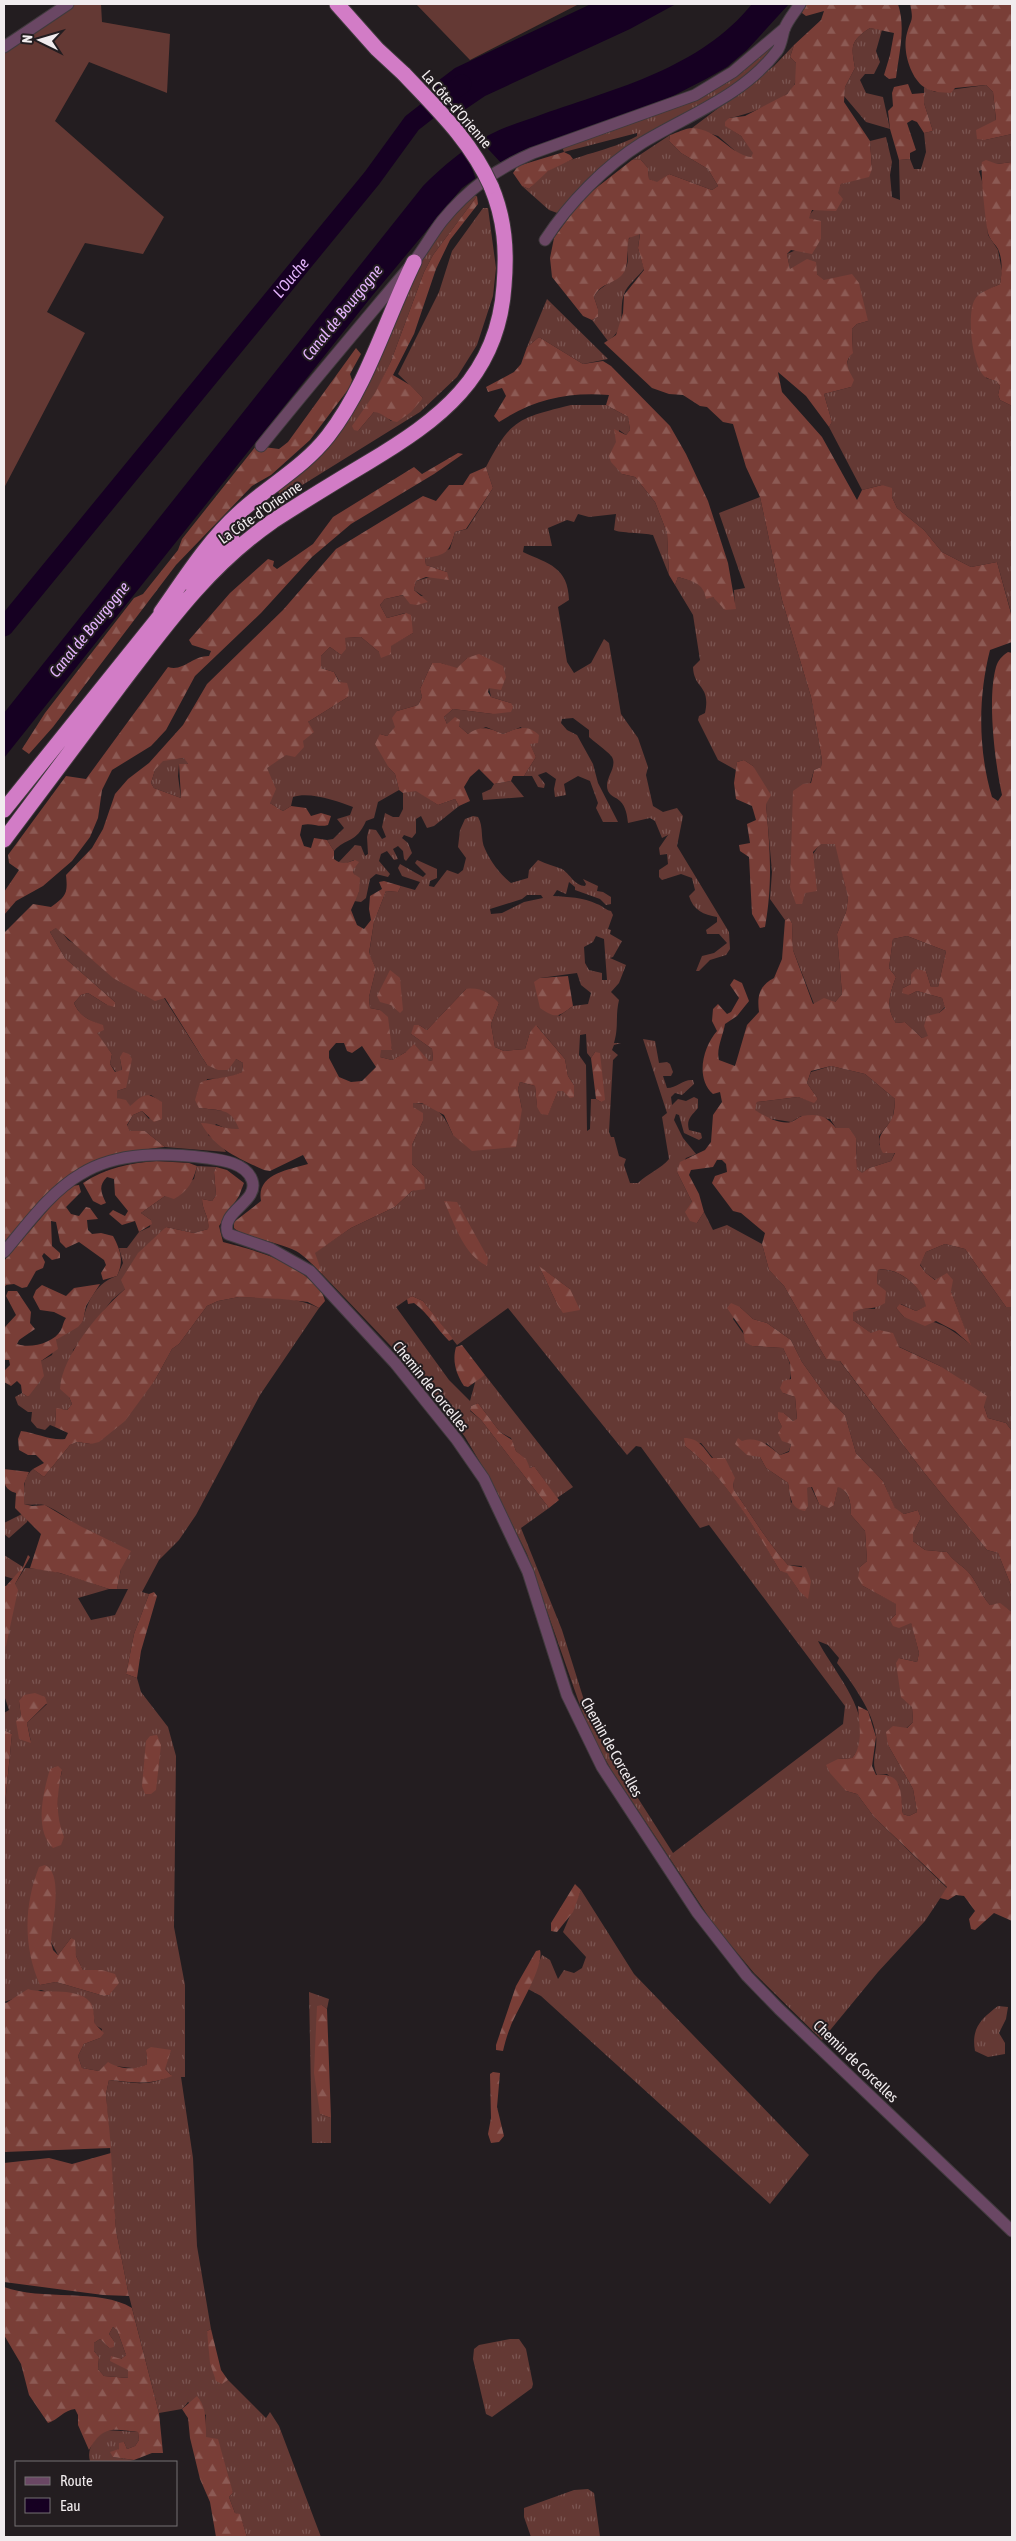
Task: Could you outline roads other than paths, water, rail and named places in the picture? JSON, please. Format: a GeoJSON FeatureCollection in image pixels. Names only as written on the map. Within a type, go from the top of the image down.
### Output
{"type":"FeatureCollection","features":[{"type":"Feature","properties":{"kind":"highway","name":"La Côte-d'Orienne"},"geometry":{"type":"LineString","coordinates":[[4,840],[171,618],[214,568],[250,537],[300,503],[406,439],[435,418],[458,397],[481,366],[499,324],[506,265],[505,236],[491,186],[480,163],[468,144],[336,4]]}},
{"type":"Feature","properties":{"kind":"highway","name":"La Côte-d'Orienne"},"geometry":{"type":"LineString","coordinates":[[346,4],[395,59],[404,74]]}},
{"type":"Feature","properties":{"kind":"highway"},"geometry":{"type":"LineString","coordinates":[[144,635],[217,537],[239,514],[305,461],[336,425],[364,377],[414,262]]}},
{"type":"Feature","properties":{"kind":"highway","name":"La Côte-d'Orienne"},"geometry":{"type":"LineString","coordinates":[[4,810],[201,567],[240,532],[273,509],[403,429],[443,399],[466,372],[484,342],[504,283]]}},
{"type":"Feature","properties":{"kind":"street"},"geometry":{"type":"LineString","coordinates":[[4,46],[68,4]]}},
{"type":"Feature","properties":{"kind":"street"},"geometry":{"type":"LineString","coordinates":[[545,240],[586,190],[615,163],[642,143],[707,109],[762,67],[778,50],[785,28],[800,4]]}},
{"type":"Feature","properties":{"kind":"street"},"geometry":{"type":"LineString","coordinates":[[261,446],[365,318],[414,262],[443,220],[484,179],[507,165],[533,153],[695,95],[733,72],[785,28]]}},
{"type":"Feature","properties":{"kind":"street","name":"Chemin de Corcelles"},"geometry":{"type":"LineString","coordinates":[[4,1252],[60,1190],[82,1173],[110,1162],[152,1154],[210,1158],[239,1165],[248,1172],[252,1180],[251,1192],[228,1221],[226,1228],[228,1234],[271,1249],[310,1271],[395,1363],[429,1403],[484,1479],[528,1572],[567,1695],[584,1733],[636,1820],[697,1912],[747,1976],[779,2009],[1012,2231]]}},
{"type":"Feature","properties":{"kind":"water"},"geometry":{"type":"Polygon","coordinates":[[[591,4],[676,4],[630,29],[485,96],[457,115],[430,87],[455,68],[591,4]]]}},
{"type":"Feature","properties":{"kind":"water","name":"Canal de Bourgogne"},"geometry":{"type":"Polygon","coordinates":[[[752,4],[789,4],[747,50],[727,67],[671,97],[519,153],[488,169],[462,188],[372,296],[4,758],[4,713],[423,186],[462,152],[495,132],[628,85],[683,60],[708,45],[731,26],[752,4]]]}},
{"type":"Feature","properties":{"kind":"waterway","name":"L'Ouche"},"geometry":{"type":"LineString","coordinates":[[4,627],[372,178],[412,123],[462,84]]}}]}
